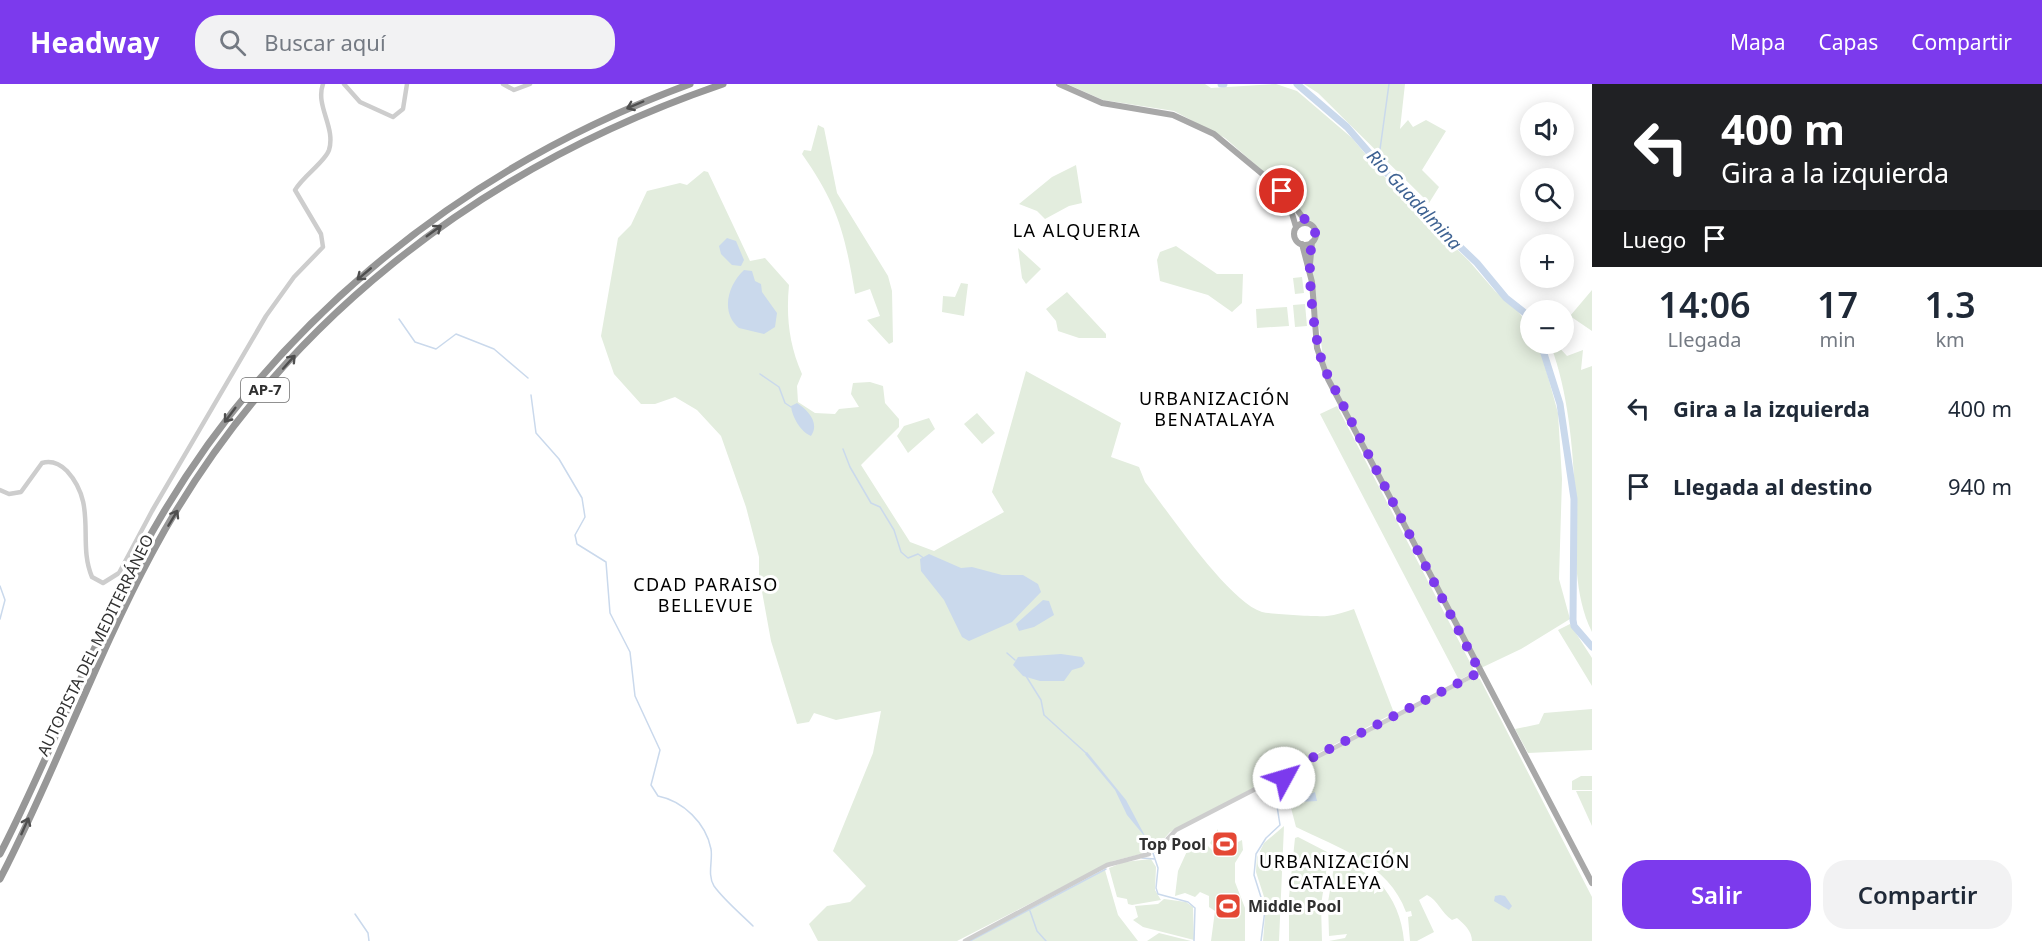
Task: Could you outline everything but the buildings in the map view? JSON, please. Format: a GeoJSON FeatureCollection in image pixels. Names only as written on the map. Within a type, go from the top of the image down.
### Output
{"type":"FeatureCollection","features":[{"type":"Feature","properties":{"kind":"highway","name":"AUTOPISTA DEL MEDITERRÁNEO"},"geometry":{"type":"LineString","coordinates":[[0,854],[104,624],[140,554],[196,461],[243,398],[284,352],[332,302],[432,219],[548,146],[596,122],[690,84]]}},
{"type":"Feature","properties":{"kind":"highway","name":"AUTOPISTA DEL MEDITERRÁNEO"},"geometry":{"type":"LineString","coordinates":[[0,879],[99,662],[153,552],[220,446],[298,352],[352,297],[388,267],[428,235],[513,178],[616,125],[723,84]]}},
{"type":"Feature","properties":{"kind":"main road"},"geometry":{"type":"LineString","coordinates":[[1059,84],[1102,103],[1173,115],[1214,134],[1275,184],[1315,230],[1312,242],[1311,274],[1317,348],[1328,379],[1592,882]]}},
{"type":"Feature","properties":{"kind":"main road"},"geometry":{"type":"LineString","coordinates":[[1275,184],[1289,205],[1296,227],[1295,238],[1302,244],[1311,274]]}},
{"type":"Feature","properties":{"kind":"main road"},"geometry":{"type":"LineString","coordinates":[[1296,227],[1307,223]]}},
{"type":"Feature","properties":{"kind":"main road"},"geometry":{"type":"LineString","coordinates":[[1302,244],[1312,242]]}},
{"type":"Feature","properties":{"kind":"street"},"geometry":{"type":"LineString","coordinates":[[0,490],[9,494],[21,492],[42,463],[53,462],[63,467],[84,500],[92,577],[103,583],[119,573],[152,511],[184,461],[257,330],[287,286],[323,247],[321,234],[295,190],[328,151],[329,127],[321,96],[323,84]]}},
{"type":"Feature","properties":{"kind":"street"},"geometry":{"type":"LineString","coordinates":[[344,84],[360,102],[393,117],[403,108],[407,84]]}},
{"type":"Feature","properties":{"kind":"street"},"geometry":{"type":"LineString","coordinates":[[503,84],[514,90],[530,84]]}},
{"type":"Feature","properties":{"kind":"street"},"geometry":{"type":"LineString","coordinates":[[1284,774],[1480,672]]}},
{"type":"Feature","properties":{"kind":"street"},"geometry":{"type":"LineString","coordinates":[[1269,782],[1271,773],[1278,771],[1284,774]]}},
{"type":"Feature","properties":{"kind":"street"},"geometry":{"type":"LineString","coordinates":[[1269,782],[1274,785],[1280,784],[1284,774]]}},
{"type":"Feature","properties":{"kind":"street"},"geometry":{"type":"LineString","coordinates":[[1156,851],[1176,830],[1269,782]]}},
{"type":"Feature","properties":{"kind":"street"},"geometry":{"type":"LineString","coordinates":[[965,941],[1107,866],[1129,858],[1149,855]]}},
{"type":"Feature","properties":{"kind":"green space"},"geometry":{"type":"Polygon","coordinates":[[[1067,84],[1205,84],[1211,88],[1276,84],[1297,91],[1352,138],[1395,189],[1469,261],[1495,291],[1517,310],[1520,314],[1520,354],[1542,354],[1558,413],[1562,479],[1559,579],[1570,619],[1521,649],[1481,668],[1335,388],[1323,357],[1311,265],[1312,252],[1319,230],[1302,216],[1280,186],[1225,138],[1174,111],[1103,100],[1067,84]]]}},
{"type":"Feature","properties":{"kind":"green space"},"geometry":{"type":"Polygon","coordinates":[[[1304,84],[1405,84],[1400,129],[1408,120],[1413,127],[1426,120],[1446,131],[1422,170],[1439,187],[1429,203],[1318,93],[1304,84]]]}},
{"type":"Feature","properties":{"kind":"green space"},"geometry":{"type":"Polygon","coordinates":[[[818,125],[824,128],[837,193],[888,276],[892,291],[893,342],[889,344],[867,320],[880,316],[870,289],[855,294],[848,254],[832,205],[802,154],[804,150],[811,151],[818,125]]]}},
{"type":"Feature","properties":{"kind":"green space"},"geometry":{"type":"Polygon","coordinates":[[[1076,165],[1082,203],[1069,206],[1045,219],[1037,211],[1019,204],[1052,177],[1076,165]]]}},
{"type":"Feature","properties":{"kind":"green space"},"geometry":{"type":"Polygon","coordinates":[[[704,171],[708,172],[750,261],[765,258],[789,285],[790,330],[794,352],[802,374],[797,386],[798,402],[815,413],[835,414],[839,409],[859,407],[851,394],[853,383],[870,382],[883,386],[885,403],[899,419],[899,427],[861,465],[910,542],[934,551],[1004,512],[992,492],[1026,371],[1121,423],[1111,457],[1139,467],[1145,482],[1200,555],[1233,592],[1248,605],[1266,613],[1305,616],[1327,616],[1354,609],[1394,713],[1286,770],[1278,767],[1270,770],[1263,783],[1170,832],[1153,851],[1113,861],[957,941],[818,941],[809,924],[827,906],[850,902],[866,886],[833,851],[873,753],[881,711],[836,720],[814,713],[809,722],[797,724],[771,641],[759,575],[759,557],[746,507],[721,436],[697,410],[675,397],[655,404],[641,404],[614,374],[601,336],[618,238],[631,225],[647,191],[680,183],[687,185],[704,171]]]}},
{"type":"Feature","properties":{"kind":"green space"},"geometry":{"type":"Polygon","coordinates":[[[1176,246],[1217,274],[1243,274],[1242,303],[1232,312],[1208,295],[1160,281],[1157,260],[1160,252],[1176,246]]]}},
{"type":"Feature","properties":{"kind":"green space"},"geometry":{"type":"Polygon","coordinates":[[[1018,248],[1041,269],[1026,284],[1022,278],[1018,248]]]}},
{"type":"Feature","properties":{"kind":"green space"},"geometry":{"type":"Polygon","coordinates":[[[1302,277],[1304,293],[1295,294],[1293,278],[1302,277]]]}},
{"type":"Feature","properties":{"kind":"green space"},"geometry":{"type":"Polygon","coordinates":[[[961,283],[968,284],[964,316],[942,312],[943,296],[955,297],[961,283]]]}},
{"type":"Feature","properties":{"kind":"green space"},"geometry":{"type":"Polygon","coordinates":[[[1592,290],[1592,331],[1574,319],[1574,311],[1592,290]]]}},
{"type":"Feature","properties":{"kind":"green space"},"geometry":{"type":"Polygon","coordinates":[[[1067,292],[1106,334],[1106,338],[1079,338],[1058,331],[1056,321],[1046,309],[1067,292]]]}},
{"type":"Feature","properties":{"kind":"green space"},"geometry":{"type":"Polygon","coordinates":[[[1305,304],[1307,326],[1295,327],[1293,305],[1305,304]]]}},
{"type":"Feature","properties":{"kind":"green space"},"geometry":{"type":"Polygon","coordinates":[[[1287,307],[1289,326],[1257,328],[1256,309],[1287,307]]]}},
{"type":"Feature","properties":{"kind":"green space"},"geometry":{"type":"Polygon","coordinates":[[[1583,350],[1581,370],[1592,366],[1592,632],[1578,583],[1573,458],[1566,401],[1554,354],[1567,356],[1583,350]]]}},
{"type":"Feature","properties":{"kind":"green space"},"geometry":{"type":"Polygon","coordinates":[[[1337,406],[1475,672],[1459,680],[1320,414],[1337,406]]]}},
{"type":"Feature","properties":{"kind":"green space"},"geometry":{"type":"Polygon","coordinates":[[[977,413],[995,433],[982,444],[964,424],[977,413]]]}},
{"type":"Feature","properties":{"kind":"green space"},"geometry":{"type":"Polygon","coordinates":[[[929,418],[935,429],[908,453],[897,436],[904,426],[929,418]]]}},
{"type":"Feature","properties":{"kind":"green space"},"geometry":{"type":"Polygon","coordinates":[[[1570,624],[1592,658],[1592,686],[1558,630],[1570,624]]]}},
{"type":"Feature","properties":{"kind":"green space"},"geometry":{"type":"Polygon","coordinates":[[[1475,677],[1480,679],[1592,897],[1592,941],[1472,941],[1471,934],[1465,925],[1457,918],[1452,920],[1448,917],[1427,895],[1419,900],[1434,932],[1417,941],[1410,941],[1408,917],[1412,916],[1411,911],[1406,912],[1398,895],[1375,869],[1344,850],[1296,827],[1285,785],[1290,772],[1475,677]]]}},
{"type":"Feature","properties":{"kind":"green space"},"geometry":{"type":"Polygon","coordinates":[[[1592,709],[1592,750],[1528,753],[1515,729],[1539,724],[1544,713],[1592,709]]]}},
{"type":"Feature","properties":{"kind":"green space"},"geometry":{"type":"Polygon","coordinates":[[[1581,776],[1592,776],[1592,790],[1572,790],[1572,781],[1581,776]]]}},
{"type":"Feature","properties":{"kind":"green space"},"geometry":{"type":"Polygon","coordinates":[[[1576,791],[1592,791],[1592,826],[1576,791]]]}},
{"type":"Feature","properties":{"kind":"green space"},"geometry":{"type":"Polygon","coordinates":[[[1284,826],[1279,941],[1263,941],[1266,903],[1256,872],[1257,857],[1264,843],[1284,826]]]}},
{"type":"Feature","properties":{"kind":"green space"},"geometry":{"type":"Polygon","coordinates":[[[1218,829],[1218,832],[1238,842],[1242,840],[1243,850],[1235,863],[1235,882],[1245,908],[1245,941],[1211,941],[1215,911],[1209,907],[1209,896],[1200,892],[1195,897],[1185,893],[1175,896],[1178,871],[1188,849],[1196,847],[1203,841],[1213,851],[1215,848],[1210,843],[1218,829]]]}},
{"type":"Feature","properties":{"kind":"green space"},"geometry":{"type":"Polygon","coordinates":[[[1298,837],[1329,853],[1321,905],[1322,941],[1289,941],[1289,897],[1295,838],[1298,837]]]}},
{"type":"Feature","properties":{"kind":"green space"},"geometry":{"type":"Polygon","coordinates":[[[1336,855],[1375,879],[1374,894],[1377,892],[1379,882],[1384,888],[1396,909],[1404,941],[1329,941],[1345,938],[1347,934],[1329,936],[1328,902],[1336,855]]]}},
{"type":"Feature","properties":{"kind":"green space"},"geometry":{"type":"Polygon","coordinates":[[[1151,859],[1156,867],[1155,890],[1161,900],[1132,905],[1128,904],[1127,899],[1117,897],[1109,868],[1124,862],[1151,859]]]}},
{"type":"Feature","properties":{"kind":"green space"},"geometry":{"type":"Polygon","coordinates":[[[1105,870],[1118,915],[1138,941],[969,941],[1105,870]]]}},
{"type":"Feature","properties":{"kind":"green space"},"geometry":{"type":"Polygon","coordinates":[[[1164,899],[1186,902],[1193,907],[1194,940],[1143,927],[1133,920],[1138,917],[1135,906],[1158,904],[1164,899]]]}},
{"type":"Feature","properties":{"kind":"green space"},"geometry":{"type":"Polygon","coordinates":[[[1159,933],[1191,941],[1147,941],[1159,933]]]}},
{"type":"Feature","properties":{"kind":"water"},"geometry":{"type":"Polygon","coordinates":[[[727,238],[736,241],[744,260],[741,266],[732,265],[721,254],[719,246],[727,238]]]}},
{"type":"Feature","properties":{"kind":"water"},"geometry":{"type":"Polygon","coordinates":[[[744,270],[752,271],[755,281],[761,284],[762,292],[777,313],[775,327],[764,334],[739,328],[733,322],[730,314],[728,299],[730,291],[744,270]]]}},
{"type":"Feature","properties":{"kind":"water"},"geometry":{"type":"Polygon","coordinates":[[[797,403],[812,417],[814,426],[811,436],[801,428],[793,415],[791,406],[797,403]]]}},
{"type":"Feature","properties":{"kind":"water"},"geometry":{"type":"Polygon","coordinates":[[[929,554],[961,568],[972,567],[1002,575],[1023,575],[1038,584],[1041,592],[1012,622],[969,641],[962,637],[944,600],[921,571],[920,559],[929,554]]]}},
{"type":"Feature","properties":{"kind":"water"},"geometry":{"type":"Polygon","coordinates":[[[1043,600],[1049,601],[1054,615],[1034,627],[1019,631],[1016,624],[1043,600]]]}},
{"type":"Feature","properties":{"kind":"water"},"geometry":{"type":"Polygon","coordinates":[[[1061,654],[1082,657],[1085,663],[1082,667],[1072,670],[1064,681],[1040,681],[1023,676],[1013,665],[1018,657],[1061,654]]]}},
{"type":"Feature","properties":{"kind":"water"},"geometry":{"type":"Polygon","coordinates":[[[1087,752],[1126,800],[1153,851],[1150,852],[1146,838],[1127,815],[1115,790],[1085,754],[1087,752]]]}},
{"type":"Feature","properties":{"kind":"water"},"geometry":{"type":"Polygon","coordinates":[[[1295,790],[1299,790],[1304,797],[1315,792],[1317,801],[1298,802],[1295,790]]]}},
{"type":"Feature","properties":{"kind":"water"},"geometry":{"type":"Polygon","coordinates":[[[1495,896],[1505,896],[1512,906],[1509,910],[1494,901],[1495,896]]]}},
{"type":"Feature","properties":{"kind":"waterway","name":"Rio Guadalmina"},"geometry":{"type":"LineString","coordinates":[[1297,84],[1347,127],[1405,194],[1477,263],[1506,298],[1520,309]]}},
{"type":"Feature","properties":{"kind":"waterway"},"geometry":{"type":"LineString","coordinates":[[1378,164],[1389,84]]}},
{"type":"Feature","properties":{"kind":"waterway"},"geometry":{"type":"LineString","coordinates":[[399,319],[415,342],[436,349],[456,334],[494,349],[528,378]]}},
{"type":"Feature","properties":{"kind":"waterway","name":"Rio Guadalmina"},"geometry":{"type":"LineString","coordinates":[[1544,354],[1560,404],[1574,499],[1573,620],[1574,626],[1592,647]]}},
{"type":"Feature","properties":{"kind":"waterway"},"geometry":{"type":"LineString","coordinates":[[760,374],[779,387],[785,403],[791,407]]}},
{"type":"Feature","properties":{"kind":"waterway"},"geometry":{"type":"LineString","coordinates":[[531,395],[536,433],[559,459],[582,498],[585,517],[575,535],[577,544],[606,562],[610,613],[630,652],[635,696],[660,750],[651,785],[658,796],[684,808],[699,822],[711,849],[711,877],[714,886],[753,926]]}},
{"type":"Feature","properties":{"kind":"waterway"},"geometry":{"type":"LineString","coordinates":[[843,449],[850,467],[871,503],[880,507],[894,530],[901,552],[908,558],[918,554],[925,559]]}},
{"type":"Feature","properties":{"kind":"waterway"},"geometry":{"type":"LineString","coordinates":[[0,586],[5,600],[0,619]]}},
{"type":"Feature","properties":{"kind":"waterway"},"geometry":{"type":"LineString","coordinates":[[1007,653],[1015,660]]}},
{"type":"Feature","properties":{"kind":"waterway"},"geometry":{"type":"LineString","coordinates":[[1026,676],[1041,700],[1044,715],[1086,753]]}},
{"type":"Feature","properties":{"kind":"waterway"},"geometry":{"type":"LineString","coordinates":[[1261,941],[1265,910],[1254,875],[1256,854],[1266,838],[1280,825],[1277,806],[1266,787]]}},
{"type":"Feature","properties":{"kind":"waterway"},"geometry":{"type":"LineString","coordinates":[[1152,850],[1158,868],[1156,888],[1158,894],[1188,902],[1195,908],[1194,941]]}},
{"type":"Feature","properties":{"kind":"waterway"},"geometry":{"type":"LineString","coordinates":[[1142,858],[1155,859]]}},
{"type":"Feature","properties":{"kind":"waterway"},"geometry":{"type":"LineString","coordinates":[[970,941],[1106,869]]}},
{"type":"Feature","properties":{"kind":"waterway"},"geometry":{"type":"LineString","coordinates":[[1030,911],[1037,931],[1046,941]]}},
{"type":"Feature","properties":{"kind":"waterway"},"geometry":{"type":"LineString","coordinates":[[355,914],[368,933],[369,941]]}},
{"type":"Feature","properties":{"kind":"place","name":"Top Pool"},"geometry":{"type":"Point","coordinates":[1225,844]}},
{"type":"Feature","properties":{"kind":"place","name":"Middle Pool"},"geometry":{"type":"Point","coordinates":[1228,906]}},
{"type":"Feature","properties":{"kind":"district","name":"LA ALQUERIA"},"geometry":{"type":"Point","coordinates":[1077,231]}},
{"type":"Feature","properties":{"kind":"district","name":"URBANIZACIÓN BENATALAYA"},"geometry":{"type":"Point","coordinates":[1215,409]}},
{"type":"Feature","properties":{"kind":"district","name":"CDAD PARAISO BELLEVUE"},"geometry":{"type":"Point","coordinates":[706,595]}},
{"type":"Feature","properties":{"kind":"district","name":"URBANIZACIÓN CATALEYA"},"geometry":{"type":"Point","coordinates":[1335,872]}},
{"type":"Feature","properties":{"kind":"route"},"geometry":{"type":"LineString","coordinates":[[1282,191],[1307,223],[1314,227],[1316,233],[1310,256],[1311,274],[1317,348],[1324,368],[1338,400],[1480,672],[1308,760],[1284,774],[1284,778]]}}]}
